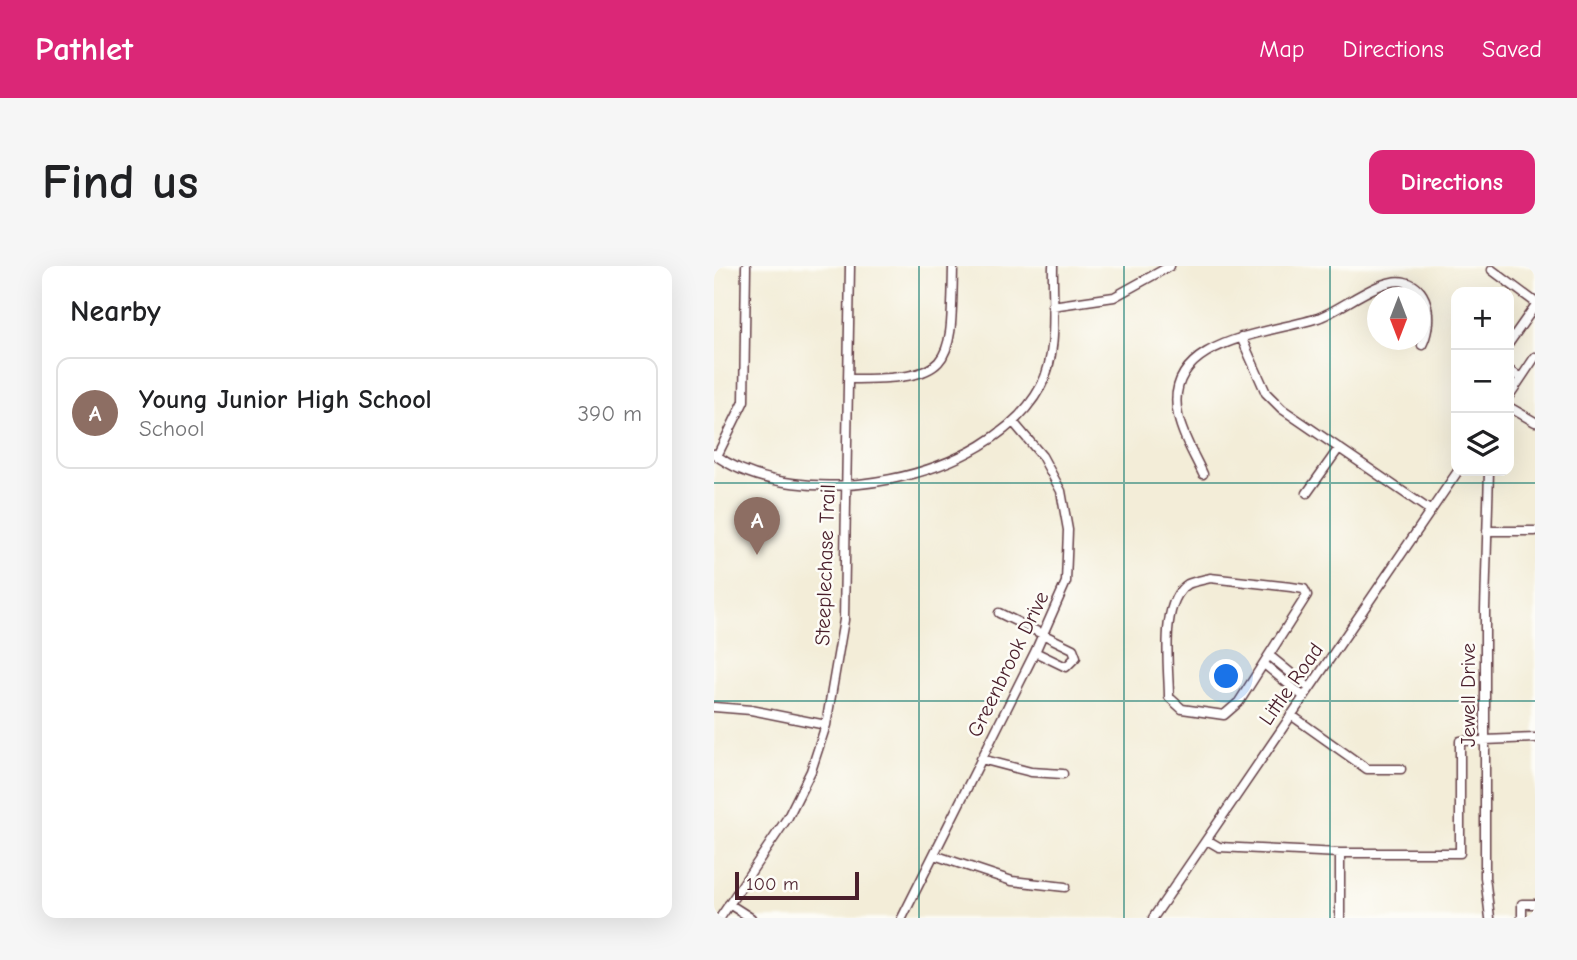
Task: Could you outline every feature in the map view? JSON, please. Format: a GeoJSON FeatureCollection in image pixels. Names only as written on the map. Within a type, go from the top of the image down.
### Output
{"type":"FeatureCollection","features":[{"type":"Feature","properties":{"kind":"street"},"geometry":{"type":"LineString","coordinates":[[746,266],[744,401],[716,455],[754,476],[772,480],[846,484],[891,480],[951,460],[981,447],[1014,424],[1037,394],[1048,368],[1053,266]]}},
{"type":"Feature","properties":{"kind":"street","name":"Steeplechase Trail"},"geometry":{"type":"LineString","coordinates":[[720,918],[788,817],[811,771],[826,725],[844,620],[850,266]]}},
{"type":"Feature","properties":{"kind":"street"},"geometry":{"type":"LineString","coordinates":[[848,379],[902,379],[934,368],[950,339],[953,266]]}},
{"type":"Feature","properties":{"kind":"street"},"geometry":{"type":"LineString","coordinates":[[1052,306],[1114,297],[1170,266]]}},
{"type":"Feature","properties":{"kind":"street"},"geometry":{"type":"LineString","coordinates":[[1492,270],[1535,304],[1514,336]]}},
{"type":"Feature","properties":{"kind":"street"},"geometry":{"type":"LineString","coordinates":[[1378,287],[1400,281],[1417,287]]}},
{"type":"Feature","properties":{"kind":"street"},"geometry":{"type":"LineString","coordinates":[[1203,474],[1178,416],[1177,380],[1186,368],[1210,351],[1241,337],[1319,318],[1367,293]]}},
{"type":"Feature","properties":{"kind":"street"},"geometry":{"type":"LineString","coordinates":[[1241,337],[1266,393],[1282,409],[1431,511]]}},
{"type":"Feature","properties":{"kind":"street"},"geometry":{"type":"LineString","coordinates":[[1514,388],[1535,357]]}},
{"type":"Feature","properties":{"kind":"street"},"geometry":{"type":"LineString","coordinates":[[1514,373],[1521,378]]}},
{"type":"Feature","properties":{"kind":"street"},"geometry":{"type":"LineString","coordinates":[[1514,410],[1535,422]]}},
{"type":"Feature","properties":{"kind":"street","name":"Greenbrook Drive"},"geometry":{"type":"LineString","coordinates":[[902,918],[1035,652],[1066,582],[1068,530],[1065,507],[1053,474],[1014,424]]}},
{"type":"Feature","properties":{"kind":"street"},"geometry":{"type":"LineString","coordinates":[[1307,493],[1339,448]]}},
{"type":"Feature","properties":{"kind":"street","name":"Little Road"},"geometry":{"type":"LineString","coordinates":[[1153,918],[1455,476]]}},
{"type":"Feature","properties":{"kind":"street","name":"Jewell Drive"},"geometry":{"type":"LineString","coordinates":[[1489,476],[1485,877],[1490,918]]}},
{"type":"Feature","properties":{"kind":"street"},"geometry":{"type":"LineString","coordinates":[[1487,531],[1535,531]]}},
{"type":"Feature","properties":{"kind":"street"},"geometry":{"type":"LineString","coordinates":[[1210,578],[1304,589],[1306,600],[1270,656],[1239,702],[1224,715],[1182,709],[1169,697],[1168,620],[1172,605],[1187,585],[1210,578]]}},
{"type":"Feature","properties":{"kind":"street"},"geometry":{"type":"LineString","coordinates":[[999,612],[1073,649],[1076,657],[1066,667],[1035,652]]}},
{"type":"Feature","properties":{"kind":"street"},"geometry":{"type":"LineString","coordinates":[[1270,656],[1309,688]]}},
{"type":"Feature","properties":{"kind":"street"},"geometry":{"type":"LineString","coordinates":[[1264,664],[1304,697]]}},
{"type":"Feature","properties":{"kind":"street"},"geometry":{"type":"LineString","coordinates":[[714,707],[762,711],[826,725]]}},
{"type":"Feature","properties":{"kind":"street"},"geometry":{"type":"LineString","coordinates":[[1291,715],[1367,769],[1401,769]]}},
{"type":"Feature","properties":{"kind":"street"},"geometry":{"type":"LineString","coordinates":[[1207,840],[1219,847],[1340,853],[1460,853],[1460,741],[1535,738]]}},
{"type":"Feature","properties":{"kind":"street"},"geometry":{"type":"LineString","coordinates":[[981,760],[1031,772],[1063,774]]}},
{"type":"Feature","properties":{"kind":"street"},"geometry":{"type":"LineString","coordinates":[[1340,853],[1340,918]]}},
{"type":"Feature","properties":{"kind":"street"},"geometry":{"type":"LineString","coordinates":[[934,855],[1013,881],[1065,887]]}},
{"type":"Feature","properties":{"kind":"street"},"geometry":{"type":"LineString","coordinates":[[729,904],[751,918]]}},
{"type":"Feature","properties":{"kind":"street"},"geometry":{"type":"LineString","coordinates":[[1522,918],[1522,904],[1535,904]]}},
{"type":"Feature","properties":{"kind":"place","name":"Young Junior High School"},"geometry":{"type":"Point","coordinates":[757,555]}}]}
